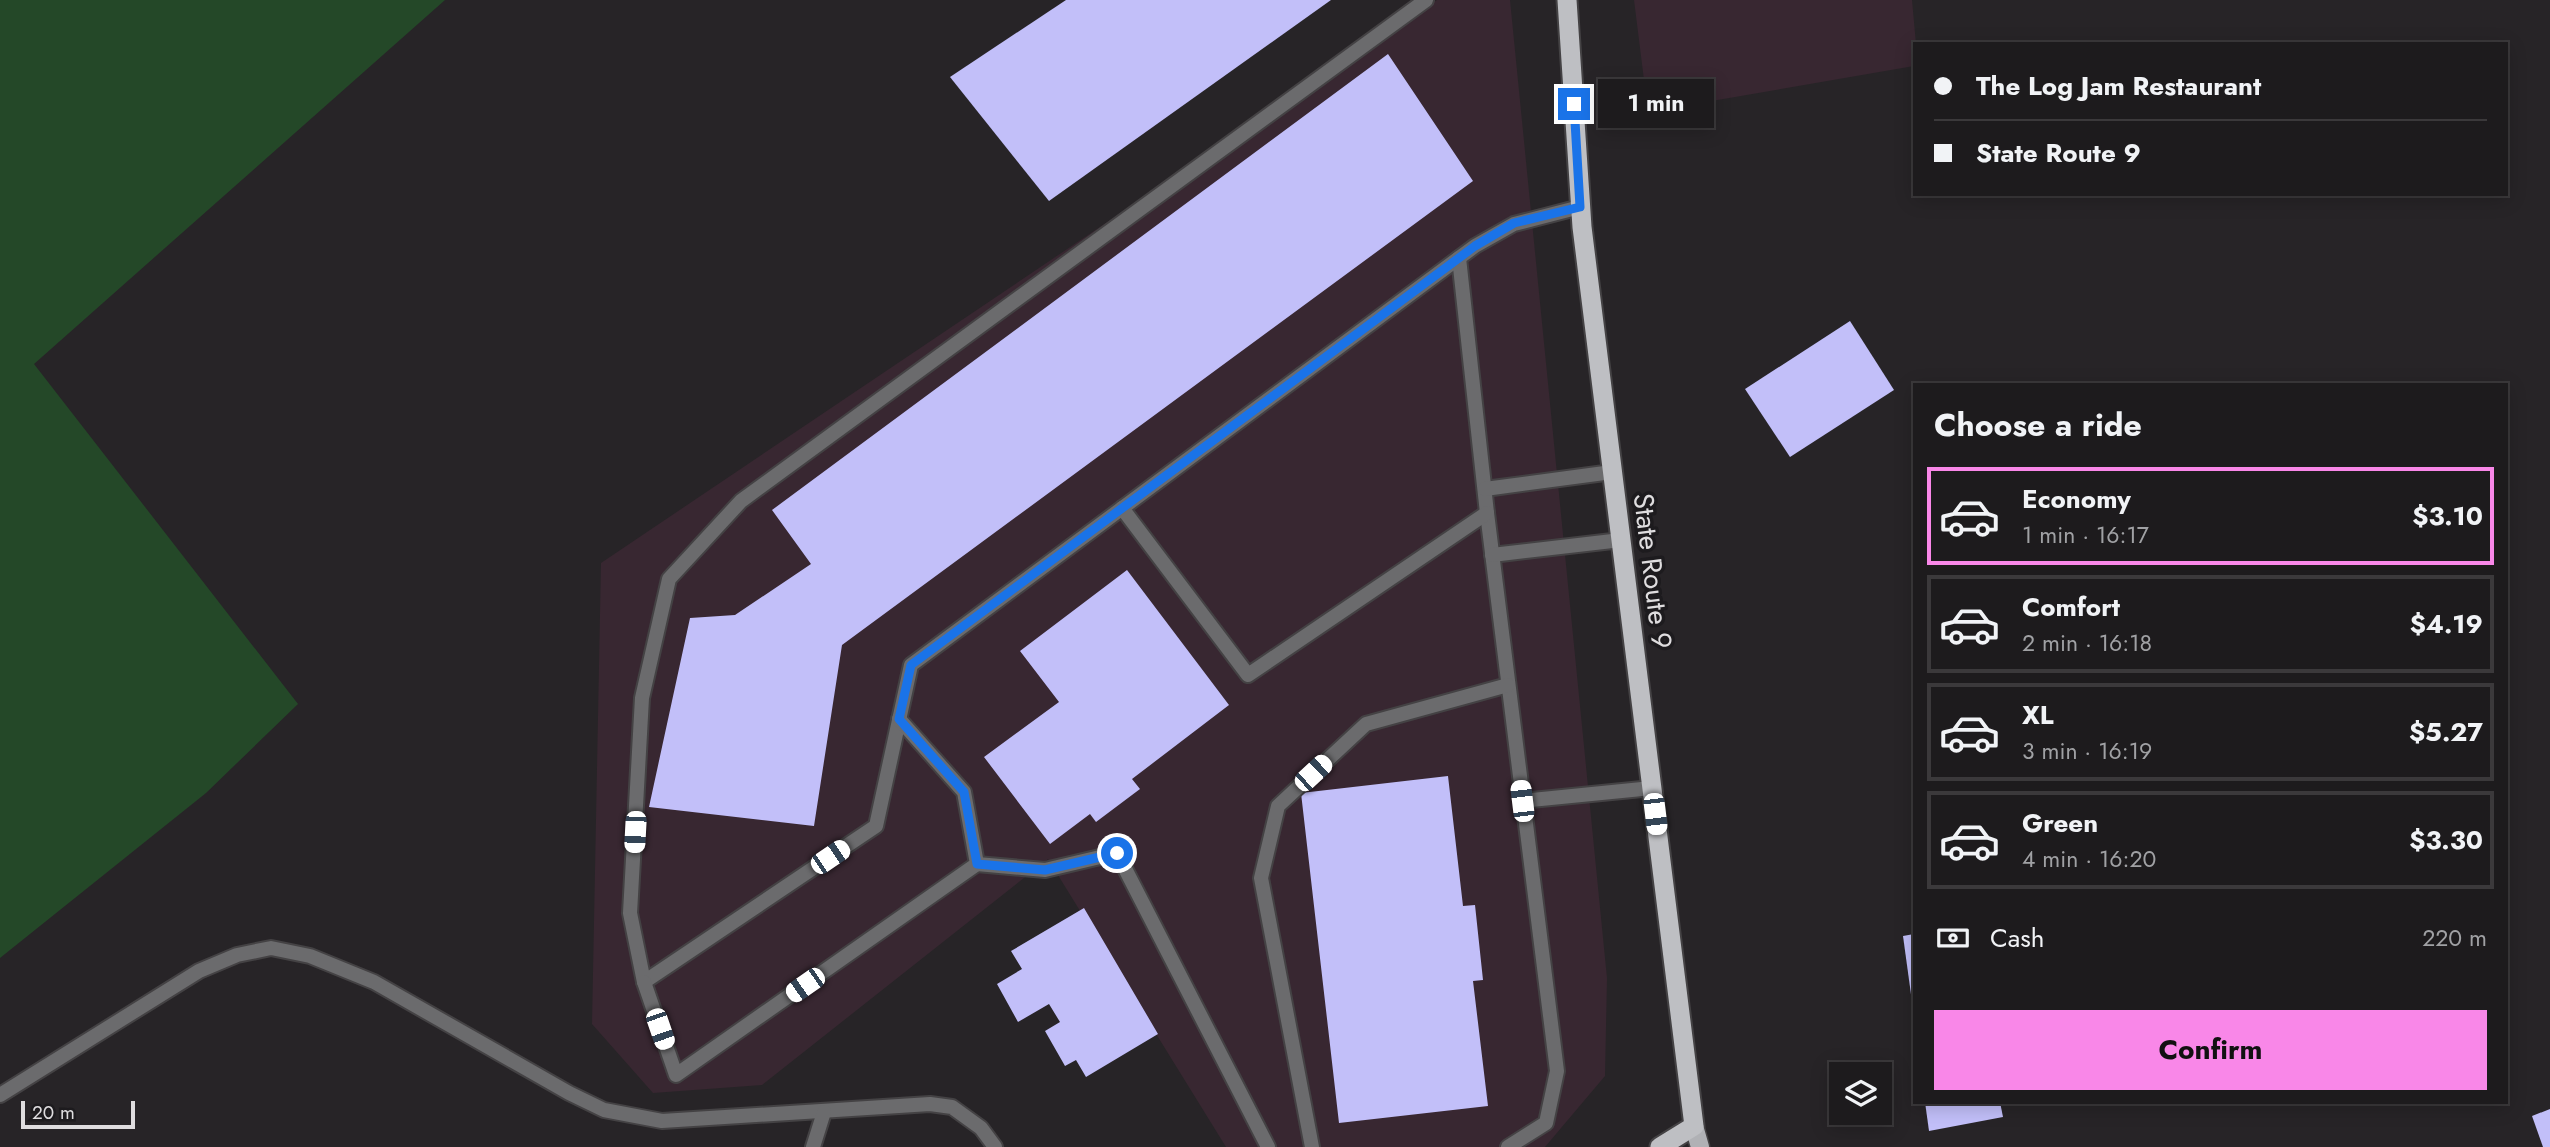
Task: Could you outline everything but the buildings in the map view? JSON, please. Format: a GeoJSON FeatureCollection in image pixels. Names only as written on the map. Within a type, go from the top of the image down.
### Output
{"type":"FeatureCollection","features":[{"type":"Feature","properties":{"kind":"highway","name":"State Route 9"},"geometry":{"type":"LineString","coordinates":[[1567,0],[1580,207],[1694,1126]]}},
{"type":"Feature","properties":{"kind":"highway"},"geometry":{"type":"LineString","coordinates":[[1660,1147],[1694,1126]]}},
{"type":"Feature","properties":{"kind":"main road","name":"State Route 9"},"geometry":{"type":"LineString","coordinates":[[1694,1126],[1700,1147]]}},
{"type":"Feature","properties":{"kind":"lane"},"geometry":{"type":"LineString","coordinates":[[1268,1147],[1117,853],[1045,870],[977,864],[676,1075],[644,982],[630,913],[642,698],[669,579],[741,501],[1426,0]]}},
{"type":"Feature","properties":{"kind":"lane"},"geometry":{"type":"LineString","coordinates":[[644,982],[876,826],[911,665],[1475,246],[1514,223],[1580,207]]}},
{"type":"Feature","properties":{"kind":"lane"},"geometry":{"type":"LineString","coordinates":[[1460,258],[1492,555],[1557,1070],[1546,1123],[1508,1147]]}},
{"type":"Feature","properties":{"kind":"lane"},"geometry":{"type":"LineString","coordinates":[[1485,489],[1612,472]]}},
{"type":"Feature","properties":{"kind":"lane"},"geometry":{"type":"LineString","coordinates":[[1122,508],[1248,676],[1487,513]]}},
{"type":"Feature","properties":{"kind":"lane"},"geometry":{"type":"LineString","coordinates":[[1492,555],[1621,540]]}},
{"type":"Feature","properties":{"kind":"lane"},"geometry":{"type":"LineString","coordinates":[[1312,1147],[1261,878],[1278,806],[1366,724],[1508,685]]}},
{"type":"Feature","properties":{"kind":"lane"},"geometry":{"type":"LineString","coordinates":[[899,719],[964,792],[977,864]]}},
{"type":"Feature","properties":{"kind":"lane"},"geometry":{"type":"LineString","coordinates":[[1522,801],[1652,788]]}},
{"type":"Feature","properties":{"kind":"lane"},"geometry":{"type":"LineString","coordinates":[[0,1095],[198,971],[237,955],[271,948],[310,956],[374,982],[569,1093],[604,1110],[662,1121],[930,1104],[953,1107],[981,1128],[995,1147]]}},
{"type":"Feature","properties":{"kind":"lane"},"geometry":{"type":"LineString","coordinates":[[813,1147],[824,1112]]}},
{"type":"Feature","properties":{"kind":"shaded area"},"geometry":{"type":"Polygon","coordinates":[[[1437,0],[1510,0],[1607,978],[1605,1076],[1545,1147],[1226,1147],[1048,859],[762,1085],[653,1093],[592,1024],[601,563],[1437,0]]]}},
{"type":"Feature","properties":{"kind":"shaded area"},"geometry":{"type":"Polygon","coordinates":[[[1634,0],[1912,0],[1916,42],[1913,42],[1913,66],[1648,112],[1634,0]]]}},
{"type":"Feature","properties":{"kind":"green space"},"geometry":{"type":"Polygon","coordinates":[[[0,0],[445,0],[34,364],[298,704],[206,793],[0,958],[0,0]]]}},
{"type":"Feature","properties":{"kind":"route"},"geometry":{"type":"LineString","coordinates":[[1117,853],[1045,870],[977,864],[964,792],[899,719],[911,665],[1475,246],[1514,223],[1580,207],[1574,104]]}}]}
